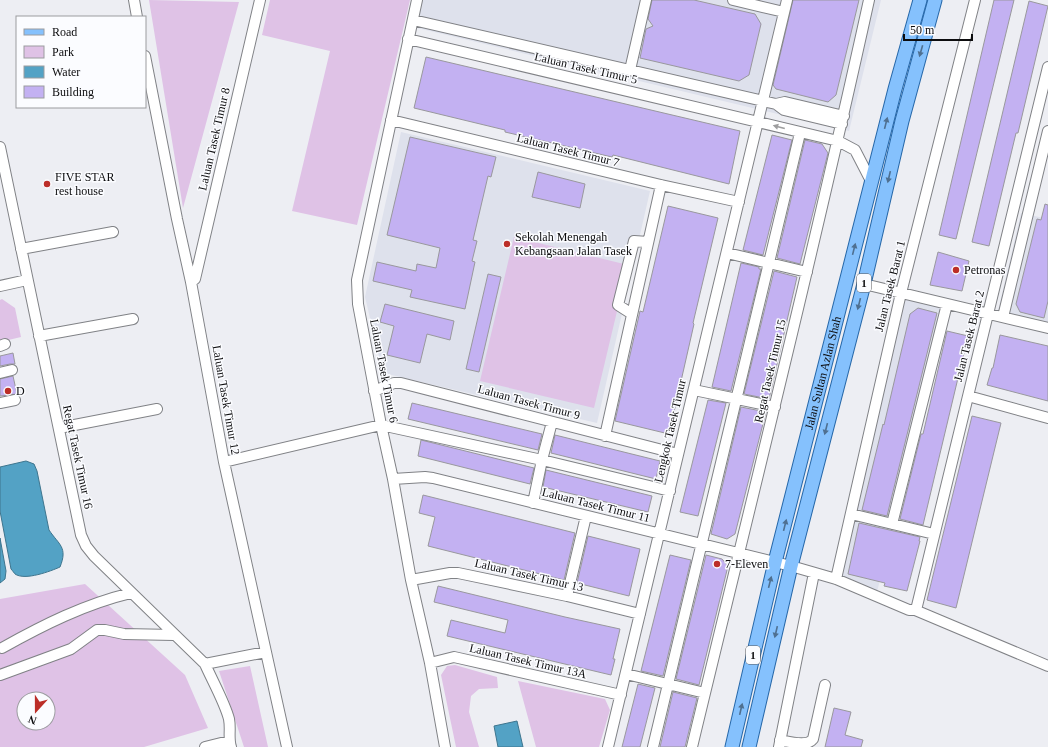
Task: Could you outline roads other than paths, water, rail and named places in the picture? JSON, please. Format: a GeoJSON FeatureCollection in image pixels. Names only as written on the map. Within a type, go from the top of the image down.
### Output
{"type":"FeatureCollection","features":[{"type":"Feature","properties":{"kind":"main road","name":"Jalan Sultan Azlan Shah"},"geometry":{"type":"LineString","coordinates":[[732,747],[775,562],[871,181],[920,0]]}},
{"type":"Feature","properties":{"kind":"main road","name":"Jalan Sultan Azlan Shah"},"geometry":{"type":"LineString","coordinates":[[749,747],[791,566],[864,284],[902,120],[935,0]]}},
{"type":"Feature","properties":{"kind":"street"},"geometry":{"type":"LineString","coordinates":[[134,0],[137,16]]}},
{"type":"Feature","properties":{"kind":"street","name":"Laluan Tasek Timur 8"},"geometry":{"type":"LineString","coordinates":[[191,282],[195,279],[260,0]]}},
{"type":"Feature","properties":{"kind":"street","name":"Laluan Tasek Timur 6"},"geometry":{"type":"LineString","coordinates":[[417,0],[357,280],[358,304],[374,391],[393,479],[411,580],[430,662],[445,747]]}},
{"type":"Feature","properties":{"kind":"street"},"geometry":{"type":"LineString","coordinates":[[630,70],[646,0]]}},
{"type":"Feature","properties":{"kind":"street"},"geometry":{"type":"LineString","coordinates":[[733,0],[784,12]]}},
{"type":"Feature","properties":{"kind":"street","name":"Lengkok Tasek Timur"},"geometry":{"type":"LineString","coordinates":[[608,747],[787,0]]}},
{"type":"Feature","properties":{"kind":"street","name":"Regat Tasek Timur 15"},"geometry":{"type":"LineString","coordinates":[[692,747],[740,554],[807,272],[843,120],[869,0]]}},
{"type":"Feature","properties":{"kind":"street","name":"Jalan Tasek Barat 1"},"geometry":{"type":"LineString","coordinates":[[836,579],[901,293],[975,0]]}},
{"type":"Feature","properties":{"kind":"street"},"geometry":{"type":"LineString","coordinates":[[412,20],[776,104],[785,102],[843,120]]}},
{"type":"Feature","properties":{"kind":"street","name":"Laluan Tasek Timur 5"},"geometry":{"type":"LineString","coordinates":[[408,39],[757,121]]}},
{"type":"Feature","properties":{"kind":"street","name":"Laluan Tasek Timur 12"},"geometry":{"type":"LineString","coordinates":[[146,61],[191,282],[224,462],[287,747]]}},
{"type":"Feature","properties":{"kind":"street","name":"Jalan Tasek Barat 2"},"geometry":{"type":"LineString","coordinates":[[914,610],[917,606],[1048,67]]}},
{"type":"Feature","properties":{"kind":"street","name":"Laluan Tasek Timur 7"},"geometry":{"type":"LineString","coordinates":[[391,120],[661,186],[738,202]]}},
{"type":"Feature","properties":{"kind":"street"},"geometry":{"type":"LineString","coordinates":[[757,121],[800,133],[838,141],[855,150],[871,181]]}},
{"type":"Feature","properties":{"kind":"street"},"geometry":{"type":"LineString","coordinates":[[1003,317],[1048,131]]}},
{"type":"Feature","properties":{"kind":"street"},"geometry":{"type":"LineString","coordinates":[[653,747],[800,133]]}},
{"type":"Feature","properties":{"kind":"street","name":"Regat Tasek Timur 16"},"geometry":{"type":"LineString","coordinates":[[0,148],[81,535],[86,546],[94,556],[205,664]]}},
{"type":"Feature","properties":{"kind":"street"},"geometry":{"type":"LineString","coordinates":[[605,436],[661,186]]}},
{"type":"Feature","properties":{"kind":"street"},"geometry":{"type":"LineString","coordinates":[[21,249],[113,232]]}},
{"type":"Feature","properties":{"kind":"street"},"geometry":{"type":"LineString","coordinates":[[632,314],[618,305],[634,241],[648,242]]}},
{"type":"Feature","properties":{"kind":"street"},"geometry":{"type":"LineString","coordinates":[[727,253],[807,272]]}},
{"type":"Feature","properties":{"kind":"street"},"geometry":{"type":"LineString","coordinates":[[0,286],[27,280]]}},
{"type":"Feature","properties":{"kind":"street"},"geometry":{"type":"LineString","coordinates":[[864,284],[988,314],[1047,325]]}},
{"type":"Feature","properties":{"kind":"street"},"geometry":{"type":"LineString","coordinates":[[892,524],[947,304]]}},
{"type":"Feature","properties":{"kind":"street"},"geometry":{"type":"LineString","coordinates":[[39,336],[132,319]]}},
{"type":"Feature","properties":{"kind":"street"},"geometry":{"type":"LineString","coordinates":[[0,373],[12,370]]}},
{"type":"Feature","properties":{"kind":"street","name":"Laluan Tasek Timur 9"},"geometry":{"type":"LineString","coordinates":[[374,391],[394,383],[401,383],[678,454]]}},
{"type":"Feature","properties":{"kind":"street"},"geometry":{"type":"LineString","coordinates":[[694,390],[775,407]]}},
{"type":"Feature","properties":{"kind":"street"},"geometry":{"type":"LineString","coordinates":[[968,396],[1048,418]]}},
{"type":"Feature","properties":{"kind":"street"},"geometry":{"type":"LineString","coordinates":[[0,403],[15,400]]}},
{"type":"Feature","properties":{"kind":"street"},"geometry":{"type":"LineString","coordinates":[[59,428],[157,409]]}},
{"type":"Feature","properties":{"kind":"street"},"geometry":{"type":"LineString","coordinates":[[533,503],[552,422]]}},
{"type":"Feature","properties":{"kind":"street"},"geometry":{"type":"LineString","coordinates":[[224,462],[381,425],[542,460],[670,491]]}},
{"type":"Feature","properties":{"kind":"street","name":"Laluan Tasek Timur 11"},"geometry":{"type":"LineString","coordinates":[[393,479],[433,478],[791,566],[836,579],[1048,666]]}},
{"type":"Feature","properties":{"kind":"street"},"geometry":{"type":"LineString","coordinates":[[851,514],[934,534]]}},
{"type":"Feature","properties":{"kind":"street"},"geometry":{"type":"LineString","coordinates":[[566,596],[586,516]]}},
{"type":"Feature","properties":{"kind":"street","name":"Laluan Tasek Timur 13"},"geometry":{"type":"LineString","coordinates":[[411,580],[450,572],[458,573],[566,596],[640,614]]}},
{"type":"Feature","properties":{"kind":"street"},"geometry":{"type":"LineString","coordinates":[[814,573],[779,743],[801,745],[811,742],[813,739],[825,685]]}},
{"type":"Feature","properties":{"kind":"street"},"geometry":{"type":"LineString","coordinates":[[2,648],[59,618],[98,603],[131,593]]}},
{"type":"Feature","properties":{"kind":"street"},"geometry":{"type":"LineString","coordinates":[[0,675],[71,649],[97,630],[124,634],[174,635]]}},
{"type":"Feature","properties":{"kind":"street"},"geometry":{"type":"LineString","coordinates":[[205,747],[230,744],[230,726],[228,717],[205,664],[266,652]]}},
{"type":"Feature","properties":{"kind":"street","name":"Laluan Tasek Timur 13A"},"geometry":{"type":"LineString","coordinates":[[430,662],[454,657],[621,695]]}},
{"type":"Feature","properties":{"kind":"street"},"geometry":{"type":"LineString","coordinates":[[626,674],[705,692]]}},
{"type":"Feature","properties":{"kind":"water"},"geometry":{"type":"Polygon","coordinates":[[[26,461],[34,464],[37,471],[49,530],[63,550],[63,555],[60,567],[38,575],[19,576],[11,569],[0,511],[0,467],[26,461]]]}},
{"type":"Feature","properties":{"kind":"water"},"geometry":{"type":"Polygon","coordinates":[[[0,538],[6,571],[5,579],[0,583],[0,538]]]}},
{"type":"Feature","properties":{"kind":"water"},"geometry":{"type":"Polygon","coordinates":[[[517,721],[523,747],[498,747],[494,726],[517,721]]]}},
{"type":"Feature","properties":{"kind":"place","name":"FIVE STAR rest house"},"geometry":{"type":"Point","coordinates":[47,184]}},
{"type":"Feature","properties":{"kind":"place","name":"Sekolah Menengah Kebangsaan Jalan Tasek"},"geometry":{"type":"Point","coordinates":[507,244]}},
{"type":"Feature","properties":{"kind":"place","name":"Petronas"},"geometry":{"type":"Point","coordinates":[956,270]}},
{"type":"Feature","properties":{"kind":"place","name":"D"},"geometry":{"type":"Point","coordinates":[8,391]}},
{"type":"Feature","properties":{"kind":"place","name":"7-Eleven"},"geometry":{"type":"Point","coordinates":[717,564]}}]}
